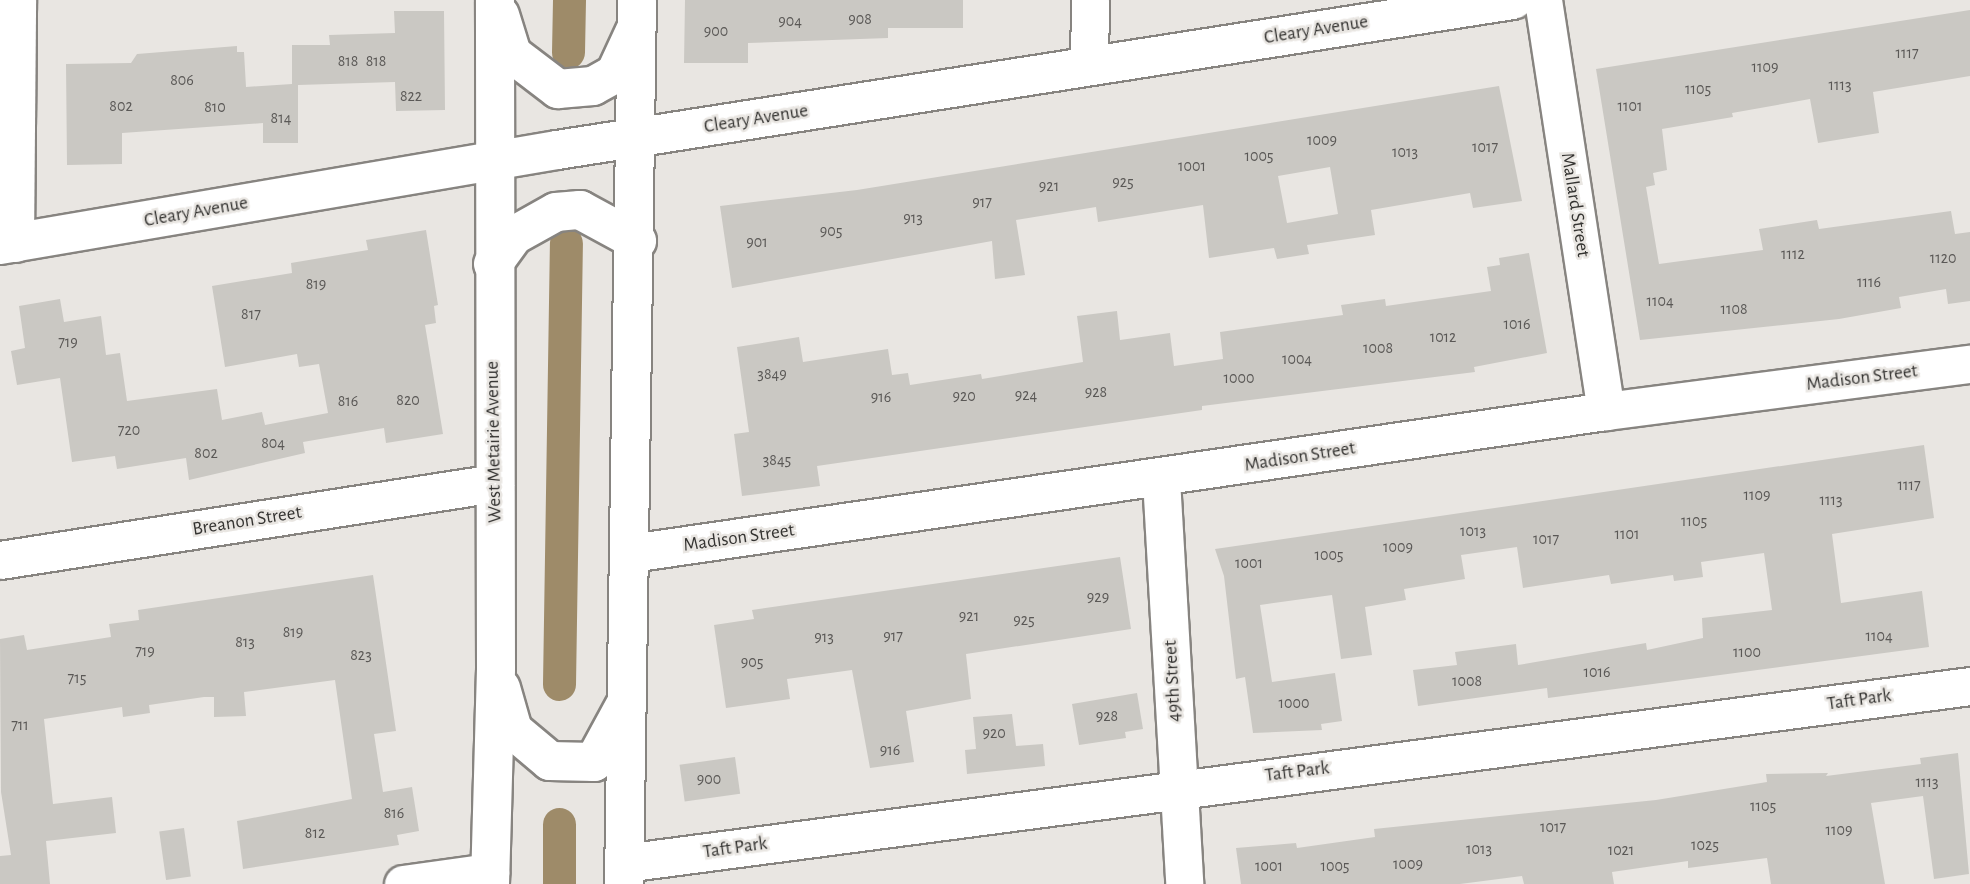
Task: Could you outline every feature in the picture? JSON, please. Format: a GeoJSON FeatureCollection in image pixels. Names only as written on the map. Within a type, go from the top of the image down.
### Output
{"type":"FeatureCollection","features":[{"type":"Feature","properties":{"kind":"main road"},"geometry":{"type":"LineString","coordinates":[[495,0],[512,54],[558,89],[593,86],[615,74],[637,14]]}},
{"type":"Feature","properties":{"kind":"main road","name":"West Metairie Avenue"},"geometry":{"type":"LineString","coordinates":[[490,878],[496,669],[492,162],[495,0]]}},
{"type":"Feature","properties":{"kind":"main road","name":"Cleary Avenue"},"geometry":{"type":"LineString","coordinates":[[8,244],[637,138],[1513,0]]}},
{"type":"Feature","properties":{"kind":"main road"},"geometry":{"type":"LineString","coordinates":[[624,873],[637,241],[637,14]]}},
{"type":"Feature","properties":{"kind":"main road"},"geometry":{"type":"LineString","coordinates":[[493,264],[513,236],[556,212],[580,210],[637,241]]}},
{"type":"Feature","properties":{"kind":"main road"},"geometry":{"type":"LineString","coordinates":[[496,669],[513,730],[550,761],[594,762],[611,740],[628,698]]}},
{"type":"Feature","properties":{"kind":"street"},"geometry":{"type":"LineString","coordinates":[[8,244],[17,0]]}},
{"type":"Feature","properties":{"kind":"street"},"geometry":{"type":"LineString","coordinates":[[1089,65],[1090,0]]}},
{"type":"Feature","properties":{"kind":"street","name":"Mallard Street"},"geometry":{"type":"LineString","coordinates":[[1543,0],[1606,411]]}},
{"type":"Feature","properties":{"kind":"street","name":"Madison Street"},"geometry":{"type":"LineString","coordinates":[[631,553],[1161,479],[1606,411],[1970,363]]}},
{"type":"Feature","properties":{"kind":"street","name":"49th Street"},"geometry":{"type":"LineString","coordinates":[[1161,479],[1184,884]]}},
{"type":"Feature","properties":{"kind":"street","name":"Breanon Street"},"geometry":{"type":"LineString","coordinates":[[0,560],[495,483]]}},
{"type":"Feature","properties":{"kind":"street","name":"Taft Park"},"geometry":{"type":"LineString","coordinates":[[624,873],[1179,786],[1970,686]]}},
{"type":"Feature","properties":{"kind":"street"},"geometry":{"type":"LineString","coordinates":[[402,884],[490,878]]}},
{"type":"Feature","properties":{"kind":"building"},"geometry":{"type":"Polygon","coordinates":[[[685,0],[963,0],[963,28],[888,28],[888,38],[748,43],[748,63],[684,63],[685,0]]]}},
{"type":"Feature","properties":{"kind":"building"},"geometry":{"type":"Polygon","coordinates":[[[1970,10],[1970,76],[1873,92],[1879,133],[1818,143],[1810,99],[1732,113],[1733,117],[1662,129],[1667,170],[1653,173],[1655,185],[1646,187],[1659,264],[1763,250],[1759,229],[1817,220],[1819,229],[1951,211],[1955,234],[1970,232],[1970,301],[1948,304],[1946,289],[1899,297],[1901,308],[1839,319],[1640,340],[1596,69],[1970,10]]]}},
{"type":"Feature","properties":{"kind":"building"},"geometry":{"type":"Polygon","coordinates":[[[394,11],[444,11],[445,110],[396,111],[395,82],[298,85],[298,143],[263,143],[263,123],[122,133],[122,164],[67,165],[66,64],[131,63],[137,54],[237,46],[237,52],[244,52],[246,87],[292,84],[292,45],[330,45],[329,35],[395,33],[394,11]]]}},
{"type":"Feature","properties":{"kind":"building"},"geometry":{"type":"Polygon","coordinates":[[[1499,86],[1522,201],[1473,208],[1470,193],[1371,210],[1375,235],[1307,245],[1309,254],[1277,259],[1274,248],[1209,258],[1203,205],[1098,222],[1096,207],[1016,220],[1025,275],[995,279],[992,241],[732,288],[720,206],[857,190],[1499,86]],[[1330,167],[1278,176],[1287,223],[1338,214],[1330,167]]]}},
{"type":"Feature","properties":{"kind":"building"},"geometry":{"type":"Polygon","coordinates":[[[426,230],[438,305],[434,306],[436,323],[425,325],[443,434],[386,443],[384,428],[303,442],[305,453],[189,480],[186,458],[117,469],[115,456],[72,462],[60,378],[17,385],[11,351],[25,348],[19,306],[60,299],[64,322],[101,316],[106,355],[120,353],[127,401],[217,389],[222,420],[262,412],[265,425],[328,413],[319,364],[299,367],[297,354],[225,367],[212,286],[292,273],[291,263],[368,250],[366,240],[426,230]]]}},
{"type":"Feature","properties":{"kind":"building"},"geometry":{"type":"Polygon","coordinates":[[[1529,253],[1547,353],[1474,367],[1475,372],[1202,406],[1202,410],[817,466],[820,486],[742,496],[734,434],[749,432],[737,347],[799,337],[803,362],[888,349],[892,375],[908,373],[910,385],[981,374],[982,379],[1083,362],[1077,316],[1117,311],[1120,340],[1170,333],[1174,366],[1223,359],[1220,332],[1343,315],[1341,305],[1385,299],[1386,306],[1491,291],[1487,267],[1500,265],[1499,258],[1529,253]]]}},
{"type":"Feature","properties":{"kind":"building"},"geometry":{"type":"Polygon","coordinates":[[[1924,445],[1934,518],[1832,534],[1841,603],[1922,591],[1929,647],[1548,698],[1547,688],[1418,706],[1413,670],[1457,665],[1455,652],[1516,644],[1518,665],[1646,643],[1647,650],[1703,638],[1702,618],[1772,610],[1764,553],[1701,562],[1703,577],[1674,581],[1673,575],[1611,584],[1609,575],[1523,588],[1517,547],[1461,555],[1465,579],[1404,589],[1406,600],[1365,607],[1372,655],[1341,659],[1332,595],[1260,605],[1272,682],[1335,673],[1342,721],[1321,724],[1322,730],[1253,733],[1245,677],[1236,679],[1224,576],[1215,549],[1924,445]]]}},
{"type":"Feature","properties":{"kind":"building"},"geometry":{"type":"Polygon","coordinates":[[[1120,557],[1131,629],[966,654],[971,699],[906,711],[914,762],[870,768],[852,670],[787,679],[790,699],[726,708],[714,625],[754,619],[752,610],[1120,557]]]}},
{"type":"Feature","properties":{"kind":"building"},"geometry":{"type":"Polygon","coordinates":[[[373,575],[396,731],[374,734],[383,792],[412,787],[419,831],[397,835],[399,845],[243,869],[237,821],[352,799],[335,680],[244,692],[246,716],[214,717],[214,697],[204,697],[149,705],[150,713],[123,717],[122,707],[44,719],[53,804],[112,797],[116,833],[46,841],[50,884],[0,884],[0,856],[11,855],[1,792],[0,639],[24,635],[27,650],[111,637],[109,624],[139,620],[138,610],[373,575]]]}},
{"type":"Feature","properties":{"kind":"building"},"geometry":{"type":"Polygon","coordinates":[[[1137,693],[1143,729],[1125,732],[1126,738],[1079,745],[1072,704],[1137,693]]]}},
{"type":"Feature","properties":{"kind":"building"},"geometry":{"type":"Polygon","coordinates":[[[1012,714],[1016,746],[1043,744],[1045,766],[967,774],[965,750],[976,749],[973,717],[1012,714]]]}},
{"type":"Feature","properties":{"kind":"building"},"geometry":{"type":"Polygon","coordinates":[[[1958,753],[1969,874],[1934,879],[1923,796],[1871,803],[1885,884],[1771,884],[1767,858],[1688,868],[1688,861],[1612,872],[1614,884],[1524,884],[1522,876],[1460,884],[1241,884],[1236,848],[1296,843],[1297,848],[1375,837],[1374,829],[1656,800],[1767,782],[1766,774],[1828,773],[1826,776],[1921,764],[1920,758],[1958,753]]]}},
{"type":"Feature","properties":{"kind":"building"},"geometry":{"type":"Polygon","coordinates":[[[735,757],[740,794],[685,801],[680,765],[735,757]]]}},
{"type":"Feature","properties":{"kind":"building"},"geometry":{"type":"Polygon","coordinates":[[[184,828],[191,877],[166,880],[159,831],[184,828]]]}},
{"type":"Feature","properties":{"kind":"waterway"},"geometry":{"type":"LineString","coordinates":[[568,52],[569,0]]}},
{"type":"Feature","properties":{"kind":"waterway"},"geometry":{"type":"LineString","coordinates":[[559,684],[566,243]]}},
{"type":"Feature","properties":{"kind":"waterway"},"geometry":{"type":"LineString","coordinates":[[559,824],[559,884]]}}]}
